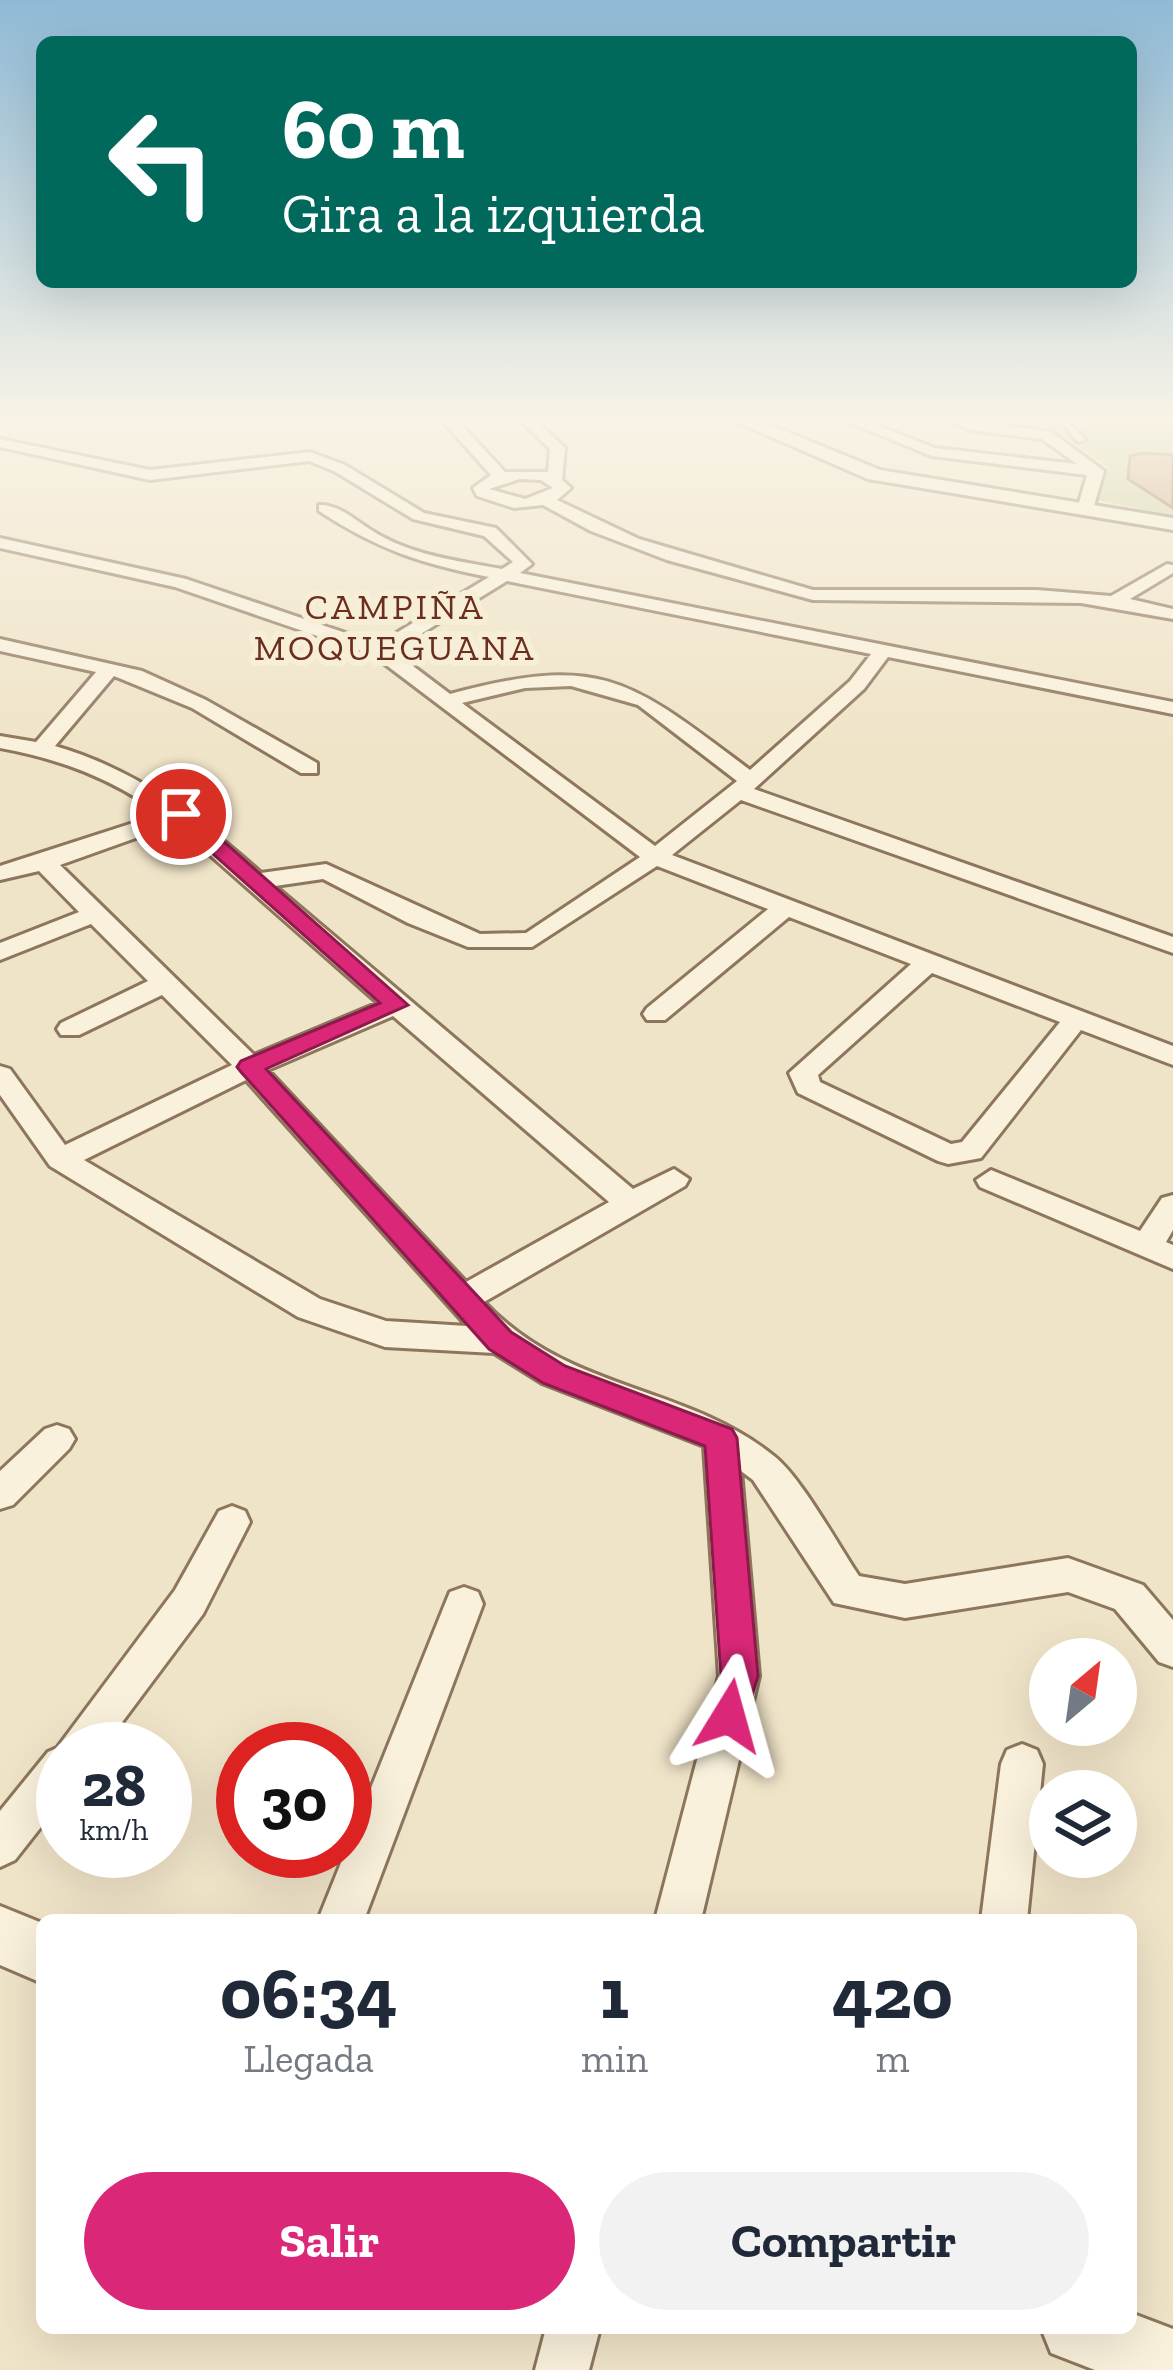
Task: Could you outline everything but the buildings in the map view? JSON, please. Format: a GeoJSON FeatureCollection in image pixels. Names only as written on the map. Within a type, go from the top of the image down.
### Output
{"type":"FeatureCollection","features":[{"type":"Feature","properties":{"kind":"street"},"geometry":{"type":"LineString","coordinates":[[352,526],[376,541],[433,561],[1173,708]]}},
{"type":"Feature","properties":{"kind":"street"},"geometry":{"type":"LineString","coordinates":[[380,651],[523,564],[513,548],[484,528],[471,526]]}},
{"type":"Feature","properties":{"kind":"street"},"geometry":{"type":"LineString","coordinates":[[595,526],[776,588],[813,595],[1054,592],[1119,598],[1173,614]]}},
{"type":"Feature","properties":{"kind":"street"},"geometry":{"type":"LineString","coordinates":[[0,543],[180,584],[380,651],[655,857],[1173,1056]]}},
{"type":"Feature","properties":{"kind":"street"},"geometry":{"type":"LineString","coordinates":[[1119,598],[1167,569]]}},
{"type":"Feature","properties":{"kind":"street"},"geometry":{"type":"LineString","coordinates":[[1,647],[110,668],[200,704],[309,768]]}},
{"type":"Feature","properties":{"kind":"street"},"geometry":{"type":"LineString","coordinates":[[257,881],[326,871],[477,942],[532,940],[655,857],[744,786],[856,685],[881,653]]}},
{"type":"Feature","properties":{"kind":"street"},"geometry":{"type":"LineString","coordinates":[[43,746],[110,668]]}},
{"type":"Feature","properties":{"kind":"street"},"geometry":{"type":"LineString","coordinates":[[449,700],[547,677],[570,677],[625,691],[645,701],[744,786],[1173,946]]}},
{"type":"Feature","properties":{"kind":"street"},"geometry":{"type":"LineString","coordinates":[[0,742],[43,746],[94,762],[181,814],[630,1203]]}},
{"type":"Feature","properties":{"kind":"street"},"geometry":{"type":"LineString","coordinates":[[0,873],[181,814]]}},
{"type":"Feature","properties":{"kind":"street"},"geometry":{"type":"LineString","coordinates":[[44,862],[92,915],[250,1067],[500,1341],[554,1374],[721,1438],[766,1469],[848,1591],[905,1601],[1068,1575],[1129,1597],[1173,1649]]}},
{"type":"Feature","properties":{"kind":"street"},"geometry":{"type":"LineString","coordinates":[[656,1014],[786,908]]}},
{"type":"Feature","properties":{"kind":"street"},"geometry":{"type":"LineString","coordinates":[[0,952],[92,915]]}},
{"type":"Feature","properties":{"kind":"street"},"geometry":{"type":"LineString","coordinates":[[927,964],[803,1073],[808,1087],[948,1154],[971,1151],[1076,1019]]}},
{"type":"Feature","properties":{"kind":"street"},"geometry":{"type":"LineString","coordinates":[[70,1029],[165,983]]}},
{"type":"Feature","properties":{"kind":"street"},"geometry":{"type":"LineString","coordinates":[[60,1159],[250,1067],[396,1005]]}},
{"type":"Feature","properties":{"kind":"street"},"geometry":{"type":"LineString","coordinates":[[0,1075],[60,1159],[309,1308],[385,1334],[500,1341]]}},
{"type":"Feature","properties":{"kind":"street"},"geometry":{"type":"LineString","coordinates":[[464,1298],[674,1179]]}},
{"type":"Feature","properties":{"kind":"street"},"geometry":{"type":"LineString","coordinates":[[991,1180],[1160,1252],[1173,1206]]}},
{"type":"Feature","properties":{"kind":"street"},"geometry":{"type":"LineString","coordinates":[[680,1914],[740,1676],[721,1438]]}},
{"type":"Feature","properties":{"kind":"street"},"geometry":{"type":"LineString","coordinates":[[0,1494],[57,1439]]}},
{"type":"Feature","properties":{"kind":"street"},"geometry":{"type":"LineString","coordinates":[[97,1722],[189,1601],[232,1522]]}},
{"type":"Feature","properties":{"kind":"street"},"geometry":{"type":"LineString","coordinates":[[343,1914],[464,1604]]}},
{"type":"Feature","properties":{"kind":"street"},"geometry":{"type":"LineString","coordinates":[[1005,1914],[1022,1764]]}},
{"type":"Feature","properties":{"kind":"street"},"geometry":{"type":"LineString","coordinates":[[0,1845],[36,1800]]}},
{"type":"Feature","properties":{"kind":"street"},"geometry":{"type":"LineString","coordinates":[[0,1935],[36,1950]]}},
{"type":"Feature","properties":{"kind":"street"},"geometry":{"type":"LineString","coordinates":[[562,2370],[571,2334]]}},
{"type":"Feature","properties":{"kind":"street"},"geometry":{"type":"LineString","coordinates":[[1093,2334],[1173,2363]]}},
{"type":"Feature","properties":{"kind":"district","name":"CAMPIÑA MOQUEGUANA"},"geometry":{"type":"Point","coordinates":[395,626]}},
{"type":"Feature","properties":{"kind":"route"},"geometry":{"type":"LineString","coordinates":[[181,814],[396,1005],[250,1067],[500,1341],[554,1374],[721,1438],[740,1676],[729,1716]]}}]}
